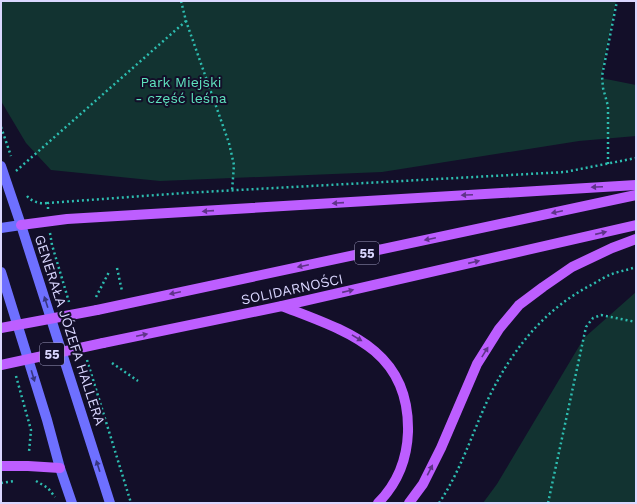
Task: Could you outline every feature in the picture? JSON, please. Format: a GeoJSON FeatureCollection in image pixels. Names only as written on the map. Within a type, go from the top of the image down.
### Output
{"type":"FeatureCollection","features":[{"type":"Feature","properties":{"kind":"main road","name":"GENERAŁA JÓZEFA HALLERA"},"geometry":{"type":"LineString","coordinates":[[1,166],[110,503]]}},
{"type":"Feature","properties":{"kind":"main road"},"geometry":{"type":"LineString","coordinates":[[1,228],[49,220],[636,185]]}},
{"type":"Feature","properties":{"kind":"main road","name":"SOLIDARNOŚCI"},"geometry":{"type":"LineString","coordinates":[[1,328],[95,306],[636,195]]}},
{"type":"Feature","properties":{"kind":"main road","name":"SOLIDARNOŚCI"},"geometry":{"type":"LineString","coordinates":[[1,365],[282,306],[636,225]]}},
{"type":"Feature","properties":{"kind":"main road"},"geometry":{"type":"LineString","coordinates":[[409,503],[423,484],[441,448],[477,364],[499,329],[519,306],[543,286],[572,267],[612,248],[636,239]]}},
{"type":"Feature","properties":{"kind":"main road"},"geometry":{"type":"LineString","coordinates":[[1,272],[72,503]]}},
{"type":"Feature","properties":{"kind":"main road"},"geometry":{"type":"LineString","coordinates":[[282,306],[339,328],[359,339],[378,354],[395,375],[405,397],[408,423],[407,444],[402,468],[389,492],[378,503]]}},
{"type":"Feature","properties":{"kind":"main road"},"geometry":{"type":"LineString","coordinates":[[1,466],[60,468]]}},
{"type":"Feature","properties":{"kind":"path"},"geometry":{"type":"LineString","coordinates":[[181,1],[186,21],[229,143],[234,165],[232,191]]}},
{"type":"Feature","properties":{"kind":"path"},"geometry":{"type":"LineString","coordinates":[[608,164],[608,106],[603,88],[602,76],[617,1]]}},
{"type":"Feature","properties":{"kind":"path"},"geometry":{"type":"LineString","coordinates":[[16,171],[186,21]]}},
{"type":"Feature","properties":{"kind":"path"},"geometry":{"type":"LineString","coordinates":[[70,306],[52,245],[48,203],[565,172],[636,158]]}},
{"type":"Feature","properties":{"kind":"path"},"geometry":{"type":"LineString","coordinates":[[117,268],[123,293]]}},
{"type":"Feature","properties":{"kind":"path"},"geometry":{"type":"LineString","coordinates":[[439,503],[448,490],[464,458],[491,394],[511,357],[530,333],[553,310],[584,289],[612,274],[636,268]]}},
{"type":"Feature","properties":{"kind":"path"},"geometry":{"type":"LineString","coordinates":[[95,306],[109,272]]}},
{"type":"Feature","properties":{"kind":"path"},"geometry":{"type":"LineString","coordinates":[[548,503],[586,327],[593,318],[601,315],[636,322]]}},
{"type":"Feature","properties":{"kind":"path"},"geometry":{"type":"LineString","coordinates":[[87,359],[131,503]]}},
{"type":"Feature","properties":{"kind":"path"},"geometry":{"type":"LineString","coordinates":[[112,363],[138,381]]}},
{"type":"Feature","properties":{"kind":"path"},"geometry":{"type":"LineString","coordinates":[[16,375],[31,430],[27,479],[38,482],[48,488],[55,497],[57,503]]}},
{"type":"Feature","properties":{"kind":"green space","name":"Park Miejski - część leśna"},"geometry":{"type":"Polygon","coordinates":[[[1,1],[616,1],[601,78],[636,85],[636,136],[579,141],[382,172],[160,181],[51,170],[26,143],[1,101],[1,1]]]}},
{"type":"Feature","properties":{"kind":"green space"},"geometry":{"type":"Polygon","coordinates":[[[636,292],[636,503],[483,503],[497,484],[584,338],[636,292]]]}}]}
